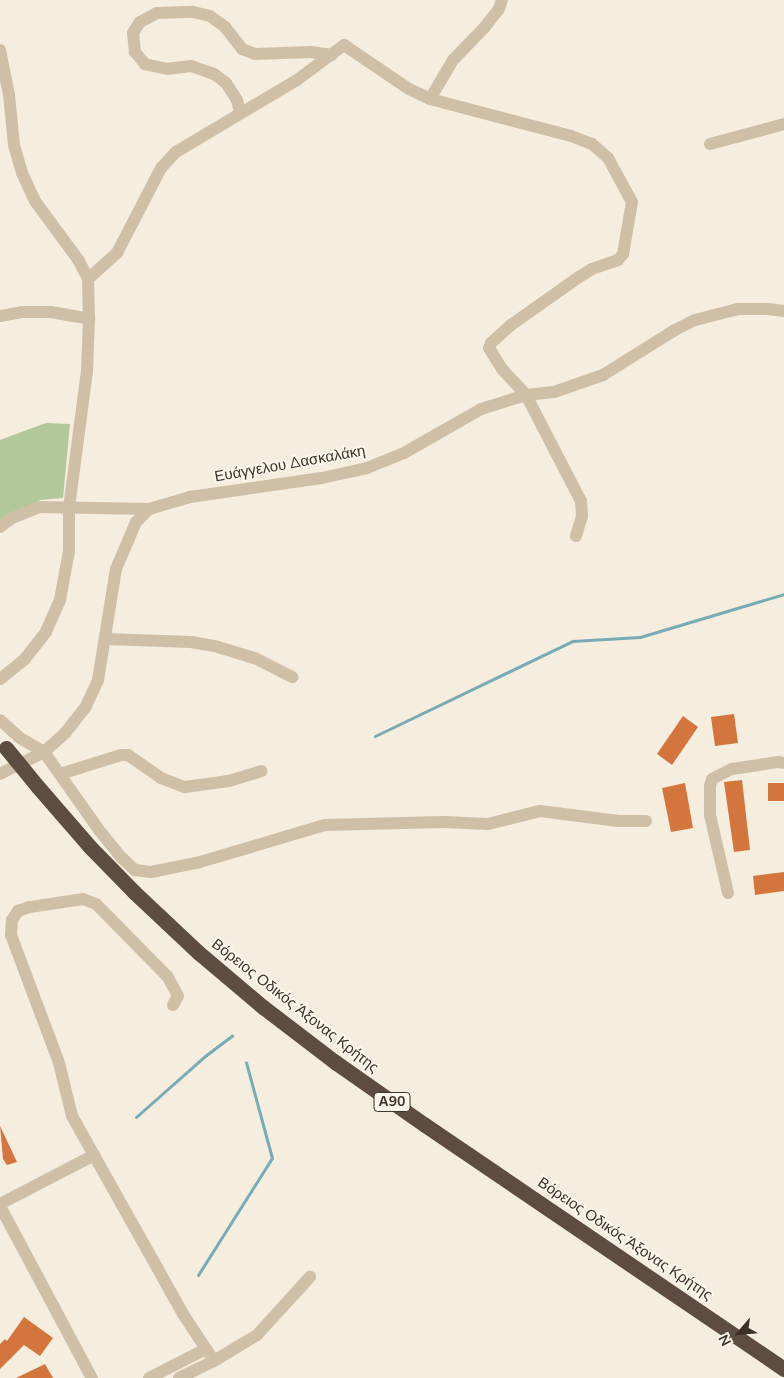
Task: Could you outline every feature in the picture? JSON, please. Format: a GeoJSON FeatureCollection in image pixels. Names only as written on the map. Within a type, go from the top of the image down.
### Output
{"type":"FeatureCollection","features":[{"type":"Feature","properties":{"kind":"highway","name":"Βόρειος Οδικός Άξονας Κρήτης"},"geometry":{"type":"LineString","coordinates":[[3,744],[90,847],[134,892],[199,953],[263,1007],[335,1062],[425,1125],[784,1369]]}},
{"type":"Feature","properties":{"kind":"street"},"geometry":{"type":"LineString","coordinates":[[430,98],[452,60],[484,28],[499,9],[502,0]]}},
{"type":"Feature","properties":{"kind":"street"},"geometry":{"type":"LineString","coordinates":[[240,112],[237,100],[226,83],[214,74],[191,66],[168,69],[145,64],[135,52],[133,33],[140,22],[157,13],[193,12],[210,16],[225,27],[242,49],[254,54],[311,52],[332,54]]}},
{"type":"Feature","properties":{"kind":"street"},"geometry":{"type":"LineString","coordinates":[[88,279],[117,253],[161,168],[176,152],[240,112],[297,80],[344,45],[409,89],[430,98],[571,136],[592,144],[608,158],[632,202],[623,254],[618,260],[578,276],[511,325],[491,343],[489,348],[495,360],[526,395],[581,501],[582,516],[576,536]]}},
{"type":"Feature","properties":{"kind":"street"},"geometry":{"type":"LineString","coordinates":[[0,50],[10,95],[14,145],[22,172],[35,201],[79,261],[88,279],[89,319],[87,371],[69,508],[67,573],[54,616],[46,632],[25,659],[0,679]]}},
{"type":"Feature","properties":{"kind":"street"},"geometry":{"type":"LineString","coordinates":[[710,144],[784,124]]}},
{"type":"Feature","properties":{"kind":"street","name":"Ευάγγελου Δασκαλάκη"},"geometry":{"type":"LineString","coordinates":[[0,527],[12,518],[39,507],[149,509],[190,497],[322,478],[367,468],[404,452],[481,409],[526,395],[554,392],[603,375],[675,330],[695,320],[738,309],[784,311]]}},
{"type":"Feature","properties":{"kind":"street"},"geometry":{"type":"LineString","coordinates":[[0,316],[22,312],[51,312],[89,319]]}},
{"type":"Feature","properties":{"kind":"street"},"geometry":{"type":"LineString","coordinates":[[0,774],[44,752],[66,732],[86,706],[98,680],[116,569],[136,522],[149,509]]}},
{"type":"Feature","properties":{"kind":"street"},"geometry":{"type":"LineString","coordinates":[[106,639],[191,642],[218,647],[255,658],[292,677]]}},
{"type":"Feature","properties":{"kind":"street"},"geometry":{"type":"LineString","coordinates":[[0,720],[20,738],[44,752],[99,830],[122,858],[135,870],[151,872],[200,862],[325,825],[443,822],[488,824],[540,811],[618,821],[646,821]]}},
{"type":"Feature","properties":{"kind":"street"},"geometry":{"type":"LineString","coordinates":[[60,774],[121,755],[128,755],[161,778],[185,788],[229,781],[262,771]]}},
{"type":"Feature","properties":{"kind":"street"},"geometry":{"type":"LineString","coordinates":[[728,893],[710,815],[710,786],[712,779],[732,769],[778,762],[784,763]]}},
{"type":"Feature","properties":{"kind":"street"},"geometry":{"type":"LineString","coordinates":[[173,1004],[178,996],[168,977],[96,904],[83,899],[30,907],[18,911],[12,920],[11,935],[58,1063],[66,1100],[72,1116],[183,1314],[214,1361]]}},
{"type":"Feature","properties":{"kind":"street"},"geometry":{"type":"LineString","coordinates":[[92,1378],[0,1205],[94,1155]]}},
{"type":"Feature","properties":{"kind":"street"},"geometry":{"type":"LineString","coordinates":[[179,1378],[214,1361],[257,1335],[310,1277]]}},
{"type":"Feature","properties":{"kind":"street"},"geometry":{"type":"LineString","coordinates":[[149,1378],[206,1349]]}},
{"type":"Feature","properties":{"kind":"green space"},"geometry":{"type":"Polygon","coordinates":[[[46,423],[70,424],[63,498],[40,500],[0,521],[0,440],[46,423]]]}},
{"type":"Feature","properties":{"kind":"building"},"geometry":{"type":"Polygon","coordinates":[[[734,714],[738,743],[715,746],[711,717],[734,714]]]}},
{"type":"Feature","properties":{"kind":"building"},"geometry":{"type":"Polygon","coordinates":[[[683,716],[698,727],[672,765],[657,754],[683,716]]]}},
{"type":"Feature","properties":{"kind":"building"},"geometry":{"type":"Polygon","coordinates":[[[742,780],[750,850],[734,852],[724,782],[742,780]]]}},
{"type":"Feature","properties":{"kind":"building"},"geometry":{"type":"Polygon","coordinates":[[[685,783],[693,828],[671,832],[662,788],[685,783]]]}},
{"type":"Feature","properties":{"kind":"building"},"geometry":{"type":"Polygon","coordinates":[[[768,783],[784,783],[784,801],[768,801],[768,783]]]}},
{"type":"Feature","properties":{"kind":"building"},"geometry":{"type":"Polygon","coordinates":[[[784,872],[784,891],[755,895],[753,876],[784,872]]]}},
{"type":"Feature","properties":{"kind":"building"},"geometry":{"type":"Polygon","coordinates":[[[0,1126],[17,1162],[7,1165],[3,1159],[0,1126]]]}},
{"type":"Feature","properties":{"kind":"building"},"geometry":{"type":"Polygon","coordinates":[[[24,1317],[53,1338],[40,1356],[24,1345],[0,1369],[0,1344],[5,1339],[7,1341],[24,1317]]]}},
{"type":"Feature","properties":{"kind":"building"},"geometry":{"type":"Polygon","coordinates":[[[45,1364],[53,1378],[16,1378],[45,1364]]]}},
{"type":"Feature","properties":{"kind":"waterway"},"geometry":{"type":"LineString","coordinates":[[375,736],[572,641],[640,637],[784,594]]}},
{"type":"Feature","properties":{"kind":"waterway"},"geometry":{"type":"LineString","coordinates":[[136,1117],[205,1056],[232,1036]]}},
{"type":"Feature","properties":{"kind":"waterway"},"geometry":{"type":"LineString","coordinates":[[198,1275],[272,1158],[246,1062]]}}]}
